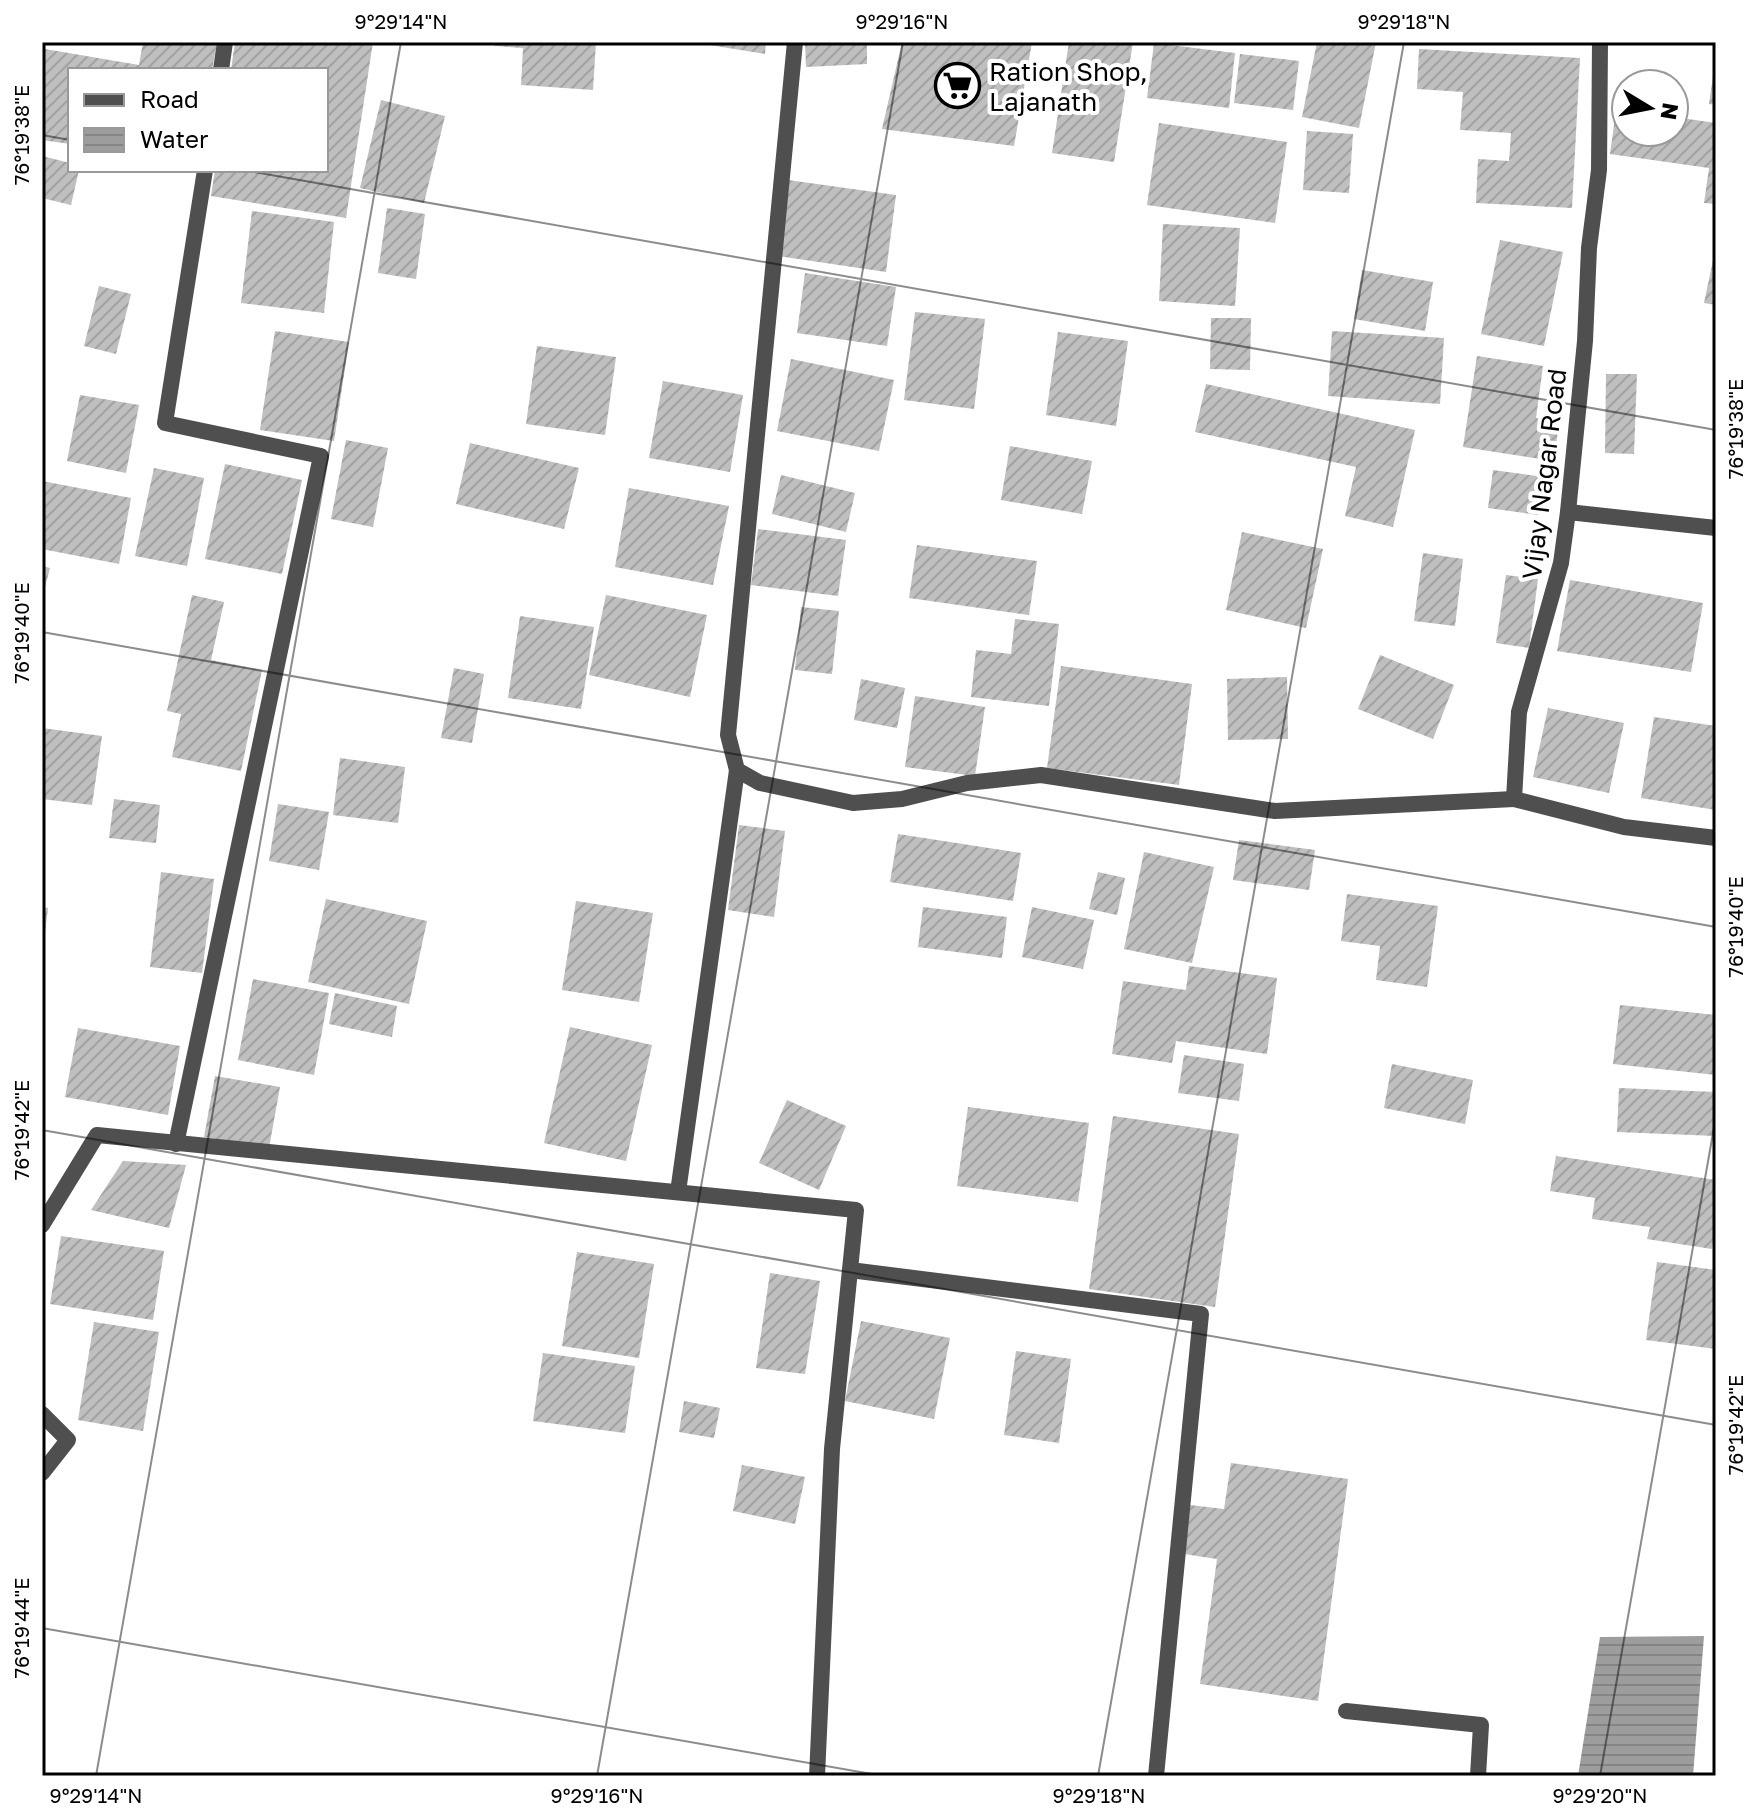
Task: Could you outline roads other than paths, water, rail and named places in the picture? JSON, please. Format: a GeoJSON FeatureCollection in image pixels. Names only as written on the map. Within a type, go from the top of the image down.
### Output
{"type":"FeatureCollection","features":[{"type":"Feature","properties":{"kind":"street"},"geometry":{"type":"LineString","coordinates":[[221,68],[225,42]]}},
{"type":"Feature","properties":{"kind":"street"},"geometry":{"type":"LineString","coordinates":[[678,1192],[737,770],[728,735],[795,42]]}},
{"type":"Feature","properties":{"kind":"street","name":"Vijay Nagar Road"},"geometry":{"type":"LineString","coordinates":[[1514,799],[1519,712],[1561,563],[1568,512],[1585,341],[1589,248],[1599,170],[1600,42]]}},
{"type":"Feature","properties":{"kind":"street"},"geometry":{"type":"LineString","coordinates":[[176,1144],[321,456],[165,423],[205,172]]}},
{"type":"Feature","properties":{"kind":"street"},"geometry":{"type":"LineString","coordinates":[[1568,512],[1716,528]]}},
{"type":"Feature","properties":{"kind":"street"},"geometry":{"type":"LineString","coordinates":[[737,770],[760,783],[853,803],[902,799],[967,783],[1041,775],[1275,811],[1514,799],[1624,827],[1716,838]]}},
{"type":"Feature","properties":{"kind":"street"},"geometry":{"type":"LineString","coordinates":[[42,1225],[97,1135],[856,1210],[832,1449],[817,1776]]}},
{"type":"Feature","properties":{"kind":"street"},"geometry":{"type":"LineString","coordinates":[[850,1270],[1201,1314],[1156,1776]]}},
{"type":"Feature","properties":{"kind":"street"},"geometry":{"type":"LineString","coordinates":[[42,1414],[68,1440],[42,1473]]}},
{"type":"Feature","properties":{"kind":"street"},"geometry":{"type":"LineString","coordinates":[[1346,1711],[1481,1725],[1478,1776]]}},
{"type":"Feature","properties":{"kind":"water"},"geometry":{"type":"Polygon","coordinates":[[[1704,1636],[1693,1776],[1578,1776],[1600,1637],[1704,1636]]]}},
{"type":"Feature","properties":{"kind":"place","name":"Ration Shop, Lajanath"},"geometry":{"type":"Point","coordinates":[958,86]}}]}
